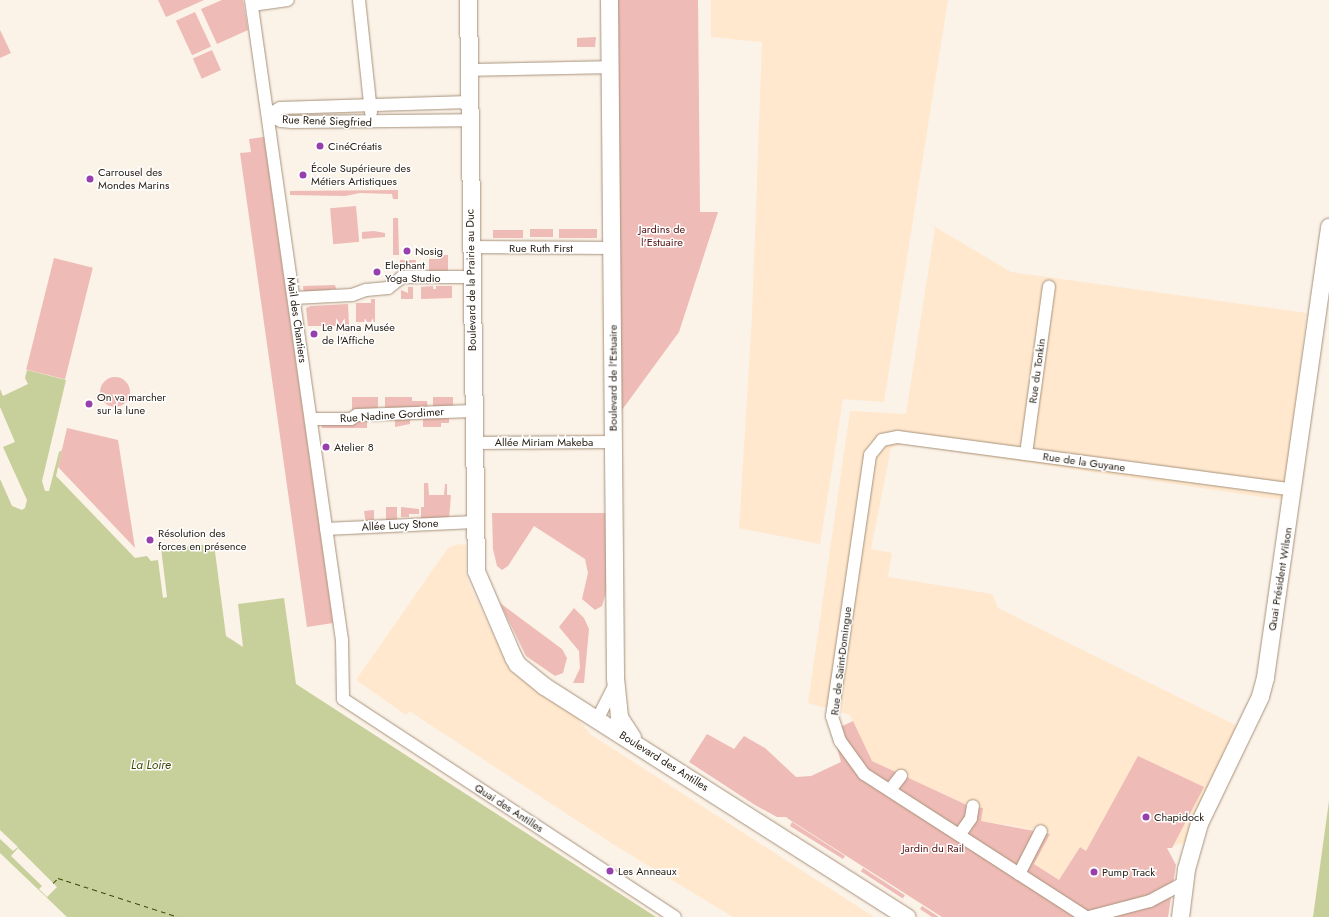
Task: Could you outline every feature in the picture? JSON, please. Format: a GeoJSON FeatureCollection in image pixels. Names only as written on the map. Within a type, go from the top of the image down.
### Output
{"type":"FeatureCollection","features":[{"type":"Feature","properties":{"kind":"main road","name":"Boulevard de la Prairie au Duc"},"geometry":{"type":"LineString","coordinates":[[468,0],[474,522],[476,561]]}},
{"type":"Feature","properties":{"kind":"main road","name":"Boulevard de l'Estuaire"},"geometry":{"type":"LineString","coordinates":[[609,0],[615,685],[619,717],[628,733],[643,748]]}},
{"type":"Feature","properties":{"kind":"main road","name":"Quai Président Wilson"},"geometry":{"type":"LineString","coordinates":[[1180,917],[1184,883],[1199,823],[1260,696],[1265,677],[1294,490],[1300,428],[1329,227]]}},
{"type":"Feature","properties":{"kind":"main road","name":"Boulevard des Antilles"},"geometry":{"type":"LineString","coordinates":[[476,561],[479,580],[517,664],[544,686],[594,716],[907,917]]}},
{"type":"Feature","properties":{"kind":"street"},"geometry":{"type":"LineString","coordinates":[[252,3],[288,0]]}},
{"type":"Feature","properties":{"kind":"street"},"geometry":{"type":"LineString","coordinates":[[360,0],[371,105],[370,122]]}},
{"type":"Feature","properties":{"kind":"street","name":"Mail des Chantiers"},"geometry":{"type":"LineString","coordinates":[[252,3],[342,640],[343,699]]}},
{"type":"Feature","properties":{"kind":"street"},"geometry":{"type":"LineString","coordinates":[[469,70],[610,67]]}},
{"type":"Feature","properties":{"kind":"street","name":"Rue René Siegfried"},"geometry":{"type":"LineString","coordinates":[[268,115],[280,108],[469,102]]}},
{"type":"Feature","properties":{"kind":"street"},"geometry":{"type":"LineString","coordinates":[[304,107],[302,115],[305,122]]}},
{"type":"Feature","properties":{"kind":"street"},"geometry":{"type":"LineString","coordinates":[[280,108],[281,121]]}},
{"type":"Feature","properties":{"kind":"street","name":"Rue René Siegfried"},"geometry":{"type":"LineString","coordinates":[[268,115],[281,121],[305,122],[469,120]]}},
{"type":"Feature","properties":{"kind":"street","name":"Rue Ruth First"},"geometry":{"type":"LineString","coordinates":[[471,247],[612,248]]}},
{"type":"Feature","properties":{"kind":"street"},"geometry":{"type":"LineString","coordinates":[[294,298],[352,295],[366,290],[388,288],[402,277],[471,277]]}},
{"type":"Feature","properties":{"kind":"street","name":"Rue du Tonkin"},"geometry":{"type":"LineString","coordinates":[[1026,454],[1049,287]]}},
{"type":"Feature","properties":{"kind":"street","name":"Rue Nadine Gordimer"},"geometry":{"type":"LineString","coordinates":[[312,420],[351,418],[357,415],[473,411]]}},
{"type":"Feature","properties":{"kind":"street","name":"Rue de la Guyane"},"geometry":{"type":"LineString","coordinates":[[876,445],[888,437],[898,438],[1294,490]]}},
{"type":"Feature","properties":{"kind":"street","name":"Allée Miriam Makeba"},"geometry":{"type":"LineString","coordinates":[[473,443],[614,442]]}},
{"type":"Feature","properties":{"kind":"street","name":"Rue de Saint-Domingue"},"geometry":{"type":"LineString","coordinates":[[876,445],[866,469],[832,716],[840,741],[864,774],[1088,917],[1150,901],[1184,883]]}},
{"type":"Feature","properties":{"kind":"street","name":"Allée Lucy Stone"},"geometry":{"type":"LineString","coordinates":[[326,529],[474,522]]}},
{"type":"Feature","properties":{"kind":"street"},"geometry":{"type":"LineString","coordinates":[[594,716],[600,714],[615,685]]}},
{"type":"Feature","properties":{"kind":"street","name":"Quai des Antilles"},"geometry":{"type":"LineString","coordinates":[[343,699],[675,917]]}},
{"type":"Feature","properties":{"kind":"street"},"geometry":{"type":"LineString","coordinates":[[890,790],[901,776]]}},
{"type":"Feature","properties":{"kind":"street"},"geometry":{"type":"LineString","coordinates":[[960,834],[971,818],[973,806]]}},
{"type":"Feature","properties":{"kind":"street"},"geometry":{"type":"LineString","coordinates":[[1019,874],[1041,831]]}},
{"type":"Feature","properties":{"kind":"shaded area"},"geometry":{"type":"Polygon","coordinates":[[[711,0],[948,0],[884,402],[843,399],[820,544],[739,528],[752,317],[762,42],[711,37],[711,0]]]}},
{"type":"Feature","properties":{"kind":"shaded area"},"geometry":{"type":"Polygon","coordinates":[[[925,221],[1011,272],[1307,313],[1283,500],[903,444],[891,448],[871,549],[892,553],[888,577],[992,594],[998,608],[1237,726],[1187,842],[1167,848],[1086,851],[1080,847],[1059,880],[1034,864],[1050,834],[1048,832],[981,821],[969,806],[871,761],[850,715],[808,703],[850,411],[906,414],[935,228],[925,221]]]}},
{"type":"Feature","properties":{"kind":"shaded area"},"geometry":{"type":"Polygon","coordinates":[[[458,544],[466,545],[466,574],[470,585],[507,665],[515,675],[575,715],[590,734],[874,917],[733,917],[616,846],[409,711],[406,715],[356,680],[448,548],[458,544]]]}},
{"type":"Feature","properties":{"kind":"green space"},"geometry":{"type":"Polygon","coordinates":[[[158,0],[204,0],[166,17],[158,0]]]}},
{"type":"Feature","properties":{"kind":"green space"},"geometry":{"type":"Polygon","coordinates":[[[222,0],[243,0],[248,30],[217,44],[201,9],[222,0]]]}},
{"type":"Feature","properties":{"kind":"green space","name":"Jardins de l'Estuaire"},"geometry":{"type":"Polygon","coordinates":[[[613,0],[698,0],[700,212],[718,212],[679,332],[619,414],[613,0]]]}},
{"type":"Feature","properties":{"kind":"green space"},"geometry":{"type":"Polygon","coordinates":[[[195,12],[211,46],[192,55],[176,21],[195,12]]]}},
{"type":"Feature","properties":{"kind":"green space"},"geometry":{"type":"Polygon","coordinates":[[[0,30],[11,53],[0,58],[0,30]]]}},
{"type":"Feature","properties":{"kind":"green space"},"geometry":{"type":"Polygon","coordinates":[[[596,37],[595,47],[577,47],[577,38],[596,37]]]}},
{"type":"Feature","properties":{"kind":"green space"},"geometry":{"type":"Polygon","coordinates":[[[212,50],[221,70],[202,79],[193,59],[212,50]]]}},
{"type":"Feature","properties":{"kind":"green space"},"geometry":{"type":"Polygon","coordinates":[[[264,137],[333,623],[307,627],[240,153],[251,152],[249,139],[264,137]]]}},
{"type":"Feature","properties":{"kind":"green space"},"geometry":{"type":"Polygon","coordinates":[[[398,190],[398,199],[393,199],[392,194],[360,193],[345,196],[290,195],[290,191],[398,190]]]}},
{"type":"Feature","properties":{"kind":"green space"},"geometry":{"type":"Polygon","coordinates":[[[356,206],[359,242],[333,244],[330,208],[356,206]]]}},
{"type":"Feature","properties":{"kind":"green space"},"geometry":{"type":"Polygon","coordinates":[[[393,218],[398,218],[399,255],[393,255],[393,218]]]}},
{"type":"Feature","properties":{"kind":"green space"},"geometry":{"type":"Polygon","coordinates":[[[530,229],[553,229],[553,237],[530,237],[530,229]]]}},
{"type":"Feature","properties":{"kind":"green space"},"geometry":{"type":"Polygon","coordinates":[[[559,229],[597,229],[597,238],[559,238],[559,229]]]}},
{"type":"Feature","properties":{"kind":"green space"},"geometry":{"type":"Polygon","coordinates":[[[493,230],[523,230],[523,238],[493,238],[493,230]]]}},
{"type":"Feature","properties":{"kind":"green space"},"geometry":{"type":"Polygon","coordinates":[[[374,231],[385,233],[385,237],[362,239],[362,232],[374,231]]]}},
{"type":"Feature","properties":{"kind":"green space"},"geometry":{"type":"Polygon","coordinates":[[[440,255],[448,255],[448,273],[429,273],[429,259],[440,259],[440,255]]]}},
{"type":"Feature","properties":{"kind":"green space"},"geometry":{"type":"Polygon","coordinates":[[[54,258],[93,268],[65,379],[26,370],[54,258]]]}},
{"type":"Feature","properties":{"kind":"green space"},"geometry":{"type":"Polygon","coordinates":[[[400,260],[416,260],[415,270],[399,273],[400,260]]]}},
{"type":"Feature","properties":{"kind":"green space"},"geometry":{"type":"Polygon","coordinates":[[[335,285],[336,289],[330,289],[330,293],[304,295],[303,286],[335,285]]]}},
{"type":"Feature","properties":{"kind":"green space"},"geometry":{"type":"Polygon","coordinates":[[[433,286],[433,289],[436,289],[436,286],[452,286],[452,298],[421,299],[421,287],[433,286]]]}},
{"type":"Feature","properties":{"kind":"green space"},"geometry":{"type":"Polygon","coordinates":[[[408,287],[413,287],[413,299],[401,299],[401,290],[408,293],[408,287]]]}},
{"type":"Feature","properties":{"kind":"green space"},"geometry":{"type":"Polygon","coordinates":[[[371,299],[375,299],[375,322],[356,322],[356,303],[371,303],[371,299]]]}},
{"type":"Feature","properties":{"kind":"green space"},"geometry":{"type":"Polygon","coordinates":[[[348,304],[349,326],[308,326],[306,308],[311,306],[348,304]]]}},
{"type":"Feature","properties":{"kind":"green space","name":"On va marcher sur la lune"},"geometry":{"type":"Polygon","coordinates":[[[115,377],[126,381],[130,392],[126,403],[115,407],[104,403],[100,392],[104,381],[115,377]]]}},
{"type":"Feature","properties":{"kind":"green space"},"geometry":{"type":"Polygon","coordinates":[[[352,397],[378,397],[378,412],[352,412],[352,397]]]}},
{"type":"Feature","properties":{"kind":"green space"},"geometry":{"type":"Polygon","coordinates":[[[385,397],[412,397],[412,401],[427,401],[428,410],[422,407],[406,407],[405,411],[385,411],[385,397]]]}},
{"type":"Feature","properties":{"kind":"green space"},"geometry":{"type":"Polygon","coordinates":[[[433,397],[453,397],[453,407],[433,410],[433,397]]]}},
{"type":"Feature","properties":{"kind":"green space"},"geometry":{"type":"Polygon","coordinates":[[[449,415],[449,423],[441,423],[441,427],[423,427],[423,418],[449,415]]]}},
{"type":"Feature","properties":{"kind":"green space"},"geometry":{"type":"Polygon","coordinates":[[[367,418],[367,428],[322,428],[321,422],[356,424],[356,419],[367,418]]]}},
{"type":"Feature","properties":{"kind":"green space"},"geometry":{"type":"Polygon","coordinates":[[[395,418],[410,418],[410,424],[395,427],[395,418]]]}},
{"type":"Feature","properties":{"kind":"green space"},"geometry":{"type":"Polygon","coordinates":[[[67,428],[118,440],[135,548],[58,467],[67,428]]]}},
{"type":"Feature","properties":{"kind":"green space"},"geometry":{"type":"Polygon","coordinates":[[[424,483],[428,483],[429,495],[444,495],[445,484],[447,484],[447,495],[451,495],[449,519],[421,518],[421,507],[424,507],[424,483]]]}},
{"type":"Feature","properties":{"kind":"green space"},"geometry":{"type":"Polygon","coordinates":[[[386,507],[397,507],[397,520],[386,520],[386,507]]]}},
{"type":"Feature","properties":{"kind":"green space"},"geometry":{"type":"Polygon","coordinates":[[[401,507],[419,509],[419,514],[409,514],[409,517],[401,517],[401,507]]]}},
{"type":"Feature","properties":{"kind":"green space"},"geometry":{"type":"Polygon","coordinates":[[[374,510],[374,523],[366,525],[364,511],[374,510]]]}},
{"type":"Feature","properties":{"kind":"green space"},"geometry":{"type":"Polygon","coordinates":[[[492,513],[607,513],[608,586],[602,606],[595,610],[582,599],[588,573],[585,559],[534,526],[508,566],[502,570],[497,566],[493,549],[492,513]]]}},
{"type":"Feature","properties":{"kind":"green space"},"geometry":{"type":"Polygon","coordinates":[[[500,603],[562,649],[567,658],[563,673],[555,676],[526,656],[500,603]]]}},
{"type":"Feature","properties":{"kind":"green space"},"geometry":{"type":"Polygon","coordinates":[[[574,608],[584,618],[589,629],[584,683],[573,683],[580,668],[579,651],[559,627],[574,608]]]}},
{"type":"Feature","properties":{"kind":"green space","name":"Jardin du Rail"},"geometry":{"type":"Polygon","coordinates":[[[853,721],[872,761],[969,806],[983,808],[981,821],[1050,834],[1034,864],[1059,880],[1080,847],[1086,851],[1138,756],[1204,787],[1172,848],[1167,848],[1176,865],[1168,917],[942,917],[786,817],[777,817],[755,805],[689,762],[707,734],[734,749],[744,736],[765,748],[796,777],[811,776],[841,762],[832,731],[853,721]]]}},
{"type":"Feature","properties":{"kind":"green space"},"geometry":{"type":"Polygon","coordinates":[[[792,822],[845,856],[843,859],[790,826],[792,822]]]}},
{"type":"Feature","properties":{"kind":"green space"},"geometry":{"type":"Polygon","coordinates":[[[863,868],[905,895],[903,899],[861,871],[863,868]]]}},
{"type":"Feature","properties":{"kind":"green space"},"geometry":{"type":"Polygon","coordinates":[[[922,906],[939,917],[932,917],[920,909],[922,906]]]}},
{"type":"Feature","properties":{"kind":"water","name":"La Loire"},"geometry":{"type":"Polygon","coordinates":[[[27,370],[66,380],[42,481],[45,491],[49,491],[59,452],[62,450],[56,476],[135,558],[147,556],[151,561],[158,560],[163,598],[167,597],[161,548],[214,544],[226,636],[243,647],[238,604],[284,598],[296,684],[656,917],[67,917],[0,853],[0,389],[3,396],[28,384],[25,378],[27,370]]]}},
{"type":"Feature","properties":{"kind":"water"},"geometry":{"type":"Polygon","coordinates":[[[1329,801],[1329,917],[1313,917],[1329,801]]]}},
{"type":"Feature","properties":{"kind":"pier"},"geometry":{"type":"Polygon","coordinates":[[[0,407],[15,442],[3,447],[27,500],[25,508],[22,510],[12,506],[0,479],[0,407]]]}},
{"type":"Feature","properties":{"kind":"pier"},"geometry":{"type":"Polygon","coordinates":[[[0,830],[18,847],[13,851],[0,839],[0,830]]]}},
{"type":"Feature","properties":{"kind":"pier"},"geometry":{"type":"Polygon","coordinates":[[[18,848],[57,887],[47,897],[39,889],[42,886],[11,856],[18,848]]]}},
{"type":"Feature","properties":{"kind":"ferry route"},"geometry":{"type":"LineString","coordinates":[[53,883],[58,878],[179,917]]}},
{"type":"Feature","properties":{"kind":"place","name":"CinéCréatis"},"geometry":{"type":"Point","coordinates":[320,146]}},
{"type":"Feature","properties":{"kind":"place","name":"École Supérieure des Métiers Artistiques"},"geometry":{"type":"Point","coordinates":[303,175]}},
{"type":"Feature","properties":{"kind":"place","name":"Carrousel des Mondes Marins"},"geometry":{"type":"Point","coordinates":[90,179]}},
{"type":"Feature","properties":{"kind":"place","name":"Nosig"},"geometry":{"type":"Point","coordinates":[407,251]}},
{"type":"Feature","properties":{"kind":"place","name":"Elephant Yoga Studio"},"geometry":{"type":"Point","coordinates":[377,272]}},
{"type":"Feature","properties":{"kind":"place","name":"Le Mana Musée de l'Affiche"},"geometry":{"type":"Point","coordinates":[314,334]}},
{"type":"Feature","properties":{"kind":"place","name":"On va marcher sur la lune"},"geometry":{"type":"Point","coordinates":[89,404]}},
{"type":"Feature","properties":{"kind":"place","name":"Atelier 8"},"geometry":{"type":"Point","coordinates":[326,447]}},
{"type":"Feature","properties":{"kind":"place","name":"Résolution des forces en présence"},"geometry":{"type":"Point","coordinates":[150,540]}},
{"type":"Feature","properties":{"kind":"place","name":"Chapidock"},"geometry":{"type":"Point","coordinates":[1146,817]}},
{"type":"Feature","properties":{"kind":"place","name":"Les Anneaux"},"geometry":{"type":"Point","coordinates":[610,871]}},
{"type":"Feature","properties":{"kind":"place","name":"Pump Track"},"geometry":{"type":"Point","coordinates":[1094,872]}}]}
